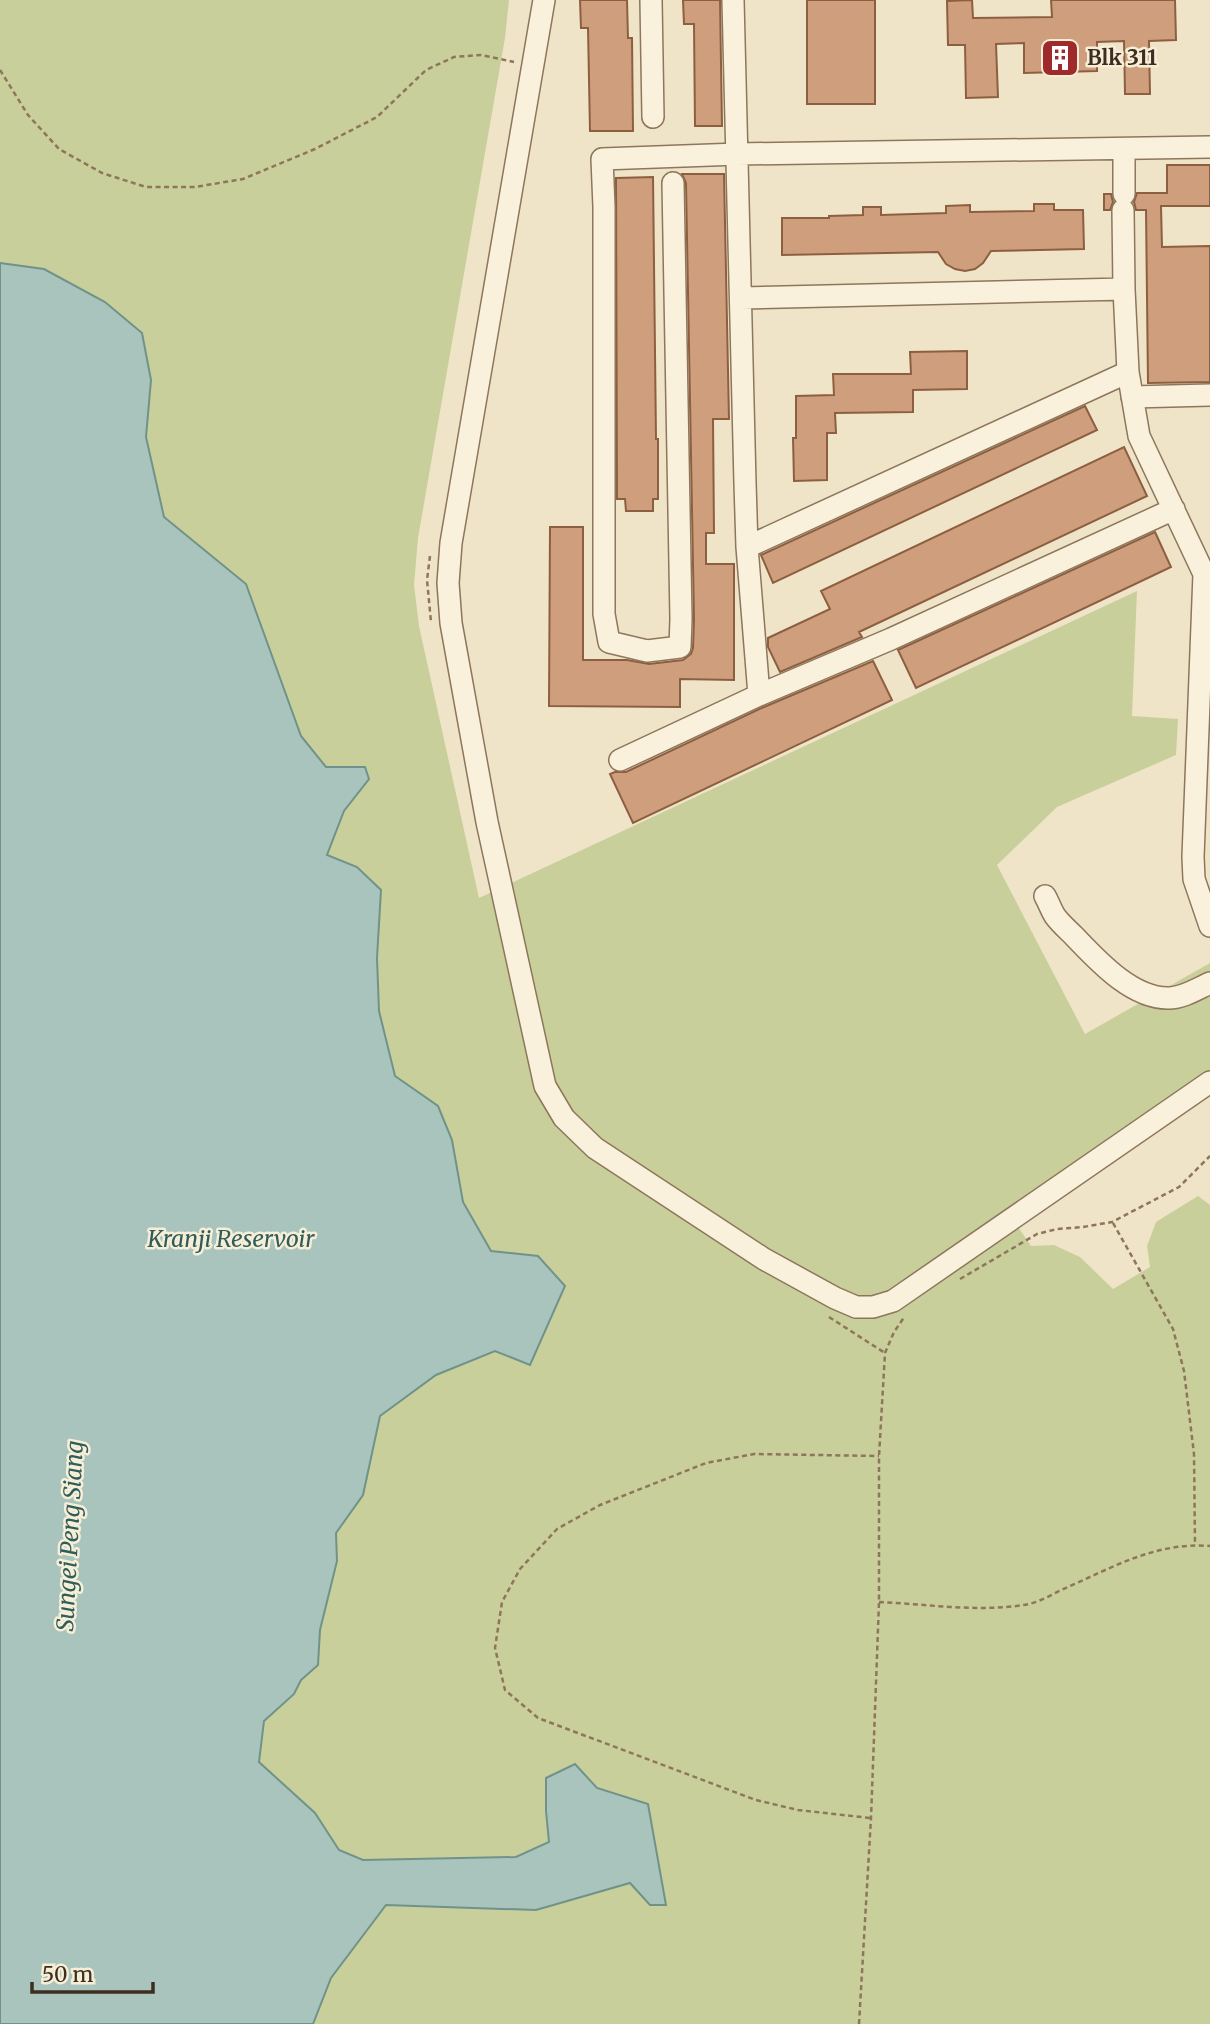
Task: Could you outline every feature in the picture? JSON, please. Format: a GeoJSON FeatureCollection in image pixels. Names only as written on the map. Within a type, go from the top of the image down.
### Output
{"type":"FeatureCollection","features":[{"type":"Feature","properties":{"kind":"street"},"geometry":{"type":"LineString","coordinates":[[544,0],[452,543],[449,583],[451,623],[486,822],[545,1086],[564,1118],[595,1148],[764,1259],[835,1298],[856,1307],[873,1307],[893,1301],[1210,1082]]}},
{"type":"Feature","properties":{"kind":"street"},"geometry":{"type":"LineString","coordinates":[[651,0],[653,117]]}},
{"type":"Feature","properties":{"kind":"street"},"geometry":{"type":"LineString","coordinates":[[733,0],[747,547],[759,695]]}},
{"type":"Feature","properties":{"kind":"street"},"geometry":{"type":"LineString","coordinates":[[673,183],[680,647],[648,651],[609,642],[604,614],[602,159],[738,154],[1210,147]]}},
{"type":"Feature","properties":{"kind":"street"},"geometry":{"type":"LineString","coordinates":[[1124,149],[1124,289],[1128,372],[1139,436],[1205,574],[1193,857],[1194,879],[1210,926]]}},
{"type":"Feature","properties":{"kind":"street"},"geometry":{"type":"LineString","coordinates":[[741,298],[1124,289]]}},
{"type":"Feature","properties":{"kind":"street"},"geometry":{"type":"LineString","coordinates":[[747,547],[1128,372]]}},
{"type":"Feature","properties":{"kind":"street"},"geometry":{"type":"LineString","coordinates":[[1132,397],[1210,396]]}},
{"type":"Feature","properties":{"kind":"street"},"geometry":{"type":"LineString","coordinates":[[620,760],[1174,509]]}},
{"type":"Feature","properties":{"kind":"street"},"geometry":{"type":"LineString","coordinates":[[1045,897],[1056,917],[1097,960],[1139,990],[1169,998],[1210,984]]}},
{"type":"Feature","properties":{"kind":"path"},"geometry":{"type":"LineString","coordinates":[[0,70],[28,114],[59,149],[102,173],[146,187],[195,187],[243,179],[315,149],[377,117],[426,70],[454,57],[481,55],[514,62]]}},
{"type":"Feature","properties":{"kind":"path"},"geometry":{"type":"LineString","coordinates":[[430,553],[427,580],[433,633]]}},
{"type":"Feature","properties":{"kind":"path"},"geometry":{"type":"LineString","coordinates":[[955,1282],[1037,1234],[1112,1222],[1179,1186],[1210,1157]]}},
{"type":"Feature","properties":{"kind":"path"},"geometry":{"type":"LineString","coordinates":[[1112,1222],[1172,1329],[1184,1371],[1194,1454],[1195,1545]]}},
{"type":"Feature","properties":{"kind":"path"},"geometry":{"type":"LineString","coordinates":[[859,2024],[871,1818],[879,1602],[879,1456],[885,1353],[905,1315]]}},
{"type":"Feature","properties":{"kind":"path"},"geometry":{"type":"LineString","coordinates":[[827,1316],[885,1353]]}},
{"type":"Feature","properties":{"kind":"path"},"geometry":{"type":"LineString","coordinates":[[871,1818],[798,1810],[756,1800],[538,1718],[505,1690],[495,1648],[502,1602],[520,1569],[557,1529],[600,1505],[706,1464],[754,1454],[879,1456]]}},
{"type":"Feature","properties":{"kind":"path"},"geometry":{"type":"LineString","coordinates":[[879,1602],[989,1608],[1031,1604],[1127,1560],[1161,1548],[1210,1546]]}},
{"type":"Feature","properties":{"kind":"green space"},"geometry":{"type":"Polygon","coordinates":[[[0,0],[509,0],[505,38],[418,538],[414,585],[419,626],[479,898],[1137,591],[1132,716],[1178,719],[1176,755],[1057,807],[997,865],[1085,1034],[1210,963],[1210,1072],[1006,1209],[1031,1246],[1054,1245],[1080,1257],[1113,1289],[1150,1267],[1147,1246],[1156,1222],[1198,1196],[1210,1205],[1210,2024],[313,2024],[331,1978],[386,1905],[536,1910],[630,1883],[650,1905],[648,1804],[597,1788],[575,1764],[546,1811],[549,1842],[517,1857],[363,1860],[339,1850],[315,1813],[259,1762],[264,1721],[294,1694],[301,1680],[318,1665],[320,1630],[337,1561],[335,1533],[363,1495],[380,1416],[436,1375],[496,1351],[538,1256],[491,1251],[463,1202],[452,1140],[438,1106],[395,1076],[379,1011],[377,958],[357,867],[327,855],[344,811],[369,780],[365,767],[326,767],[301,736],[246,584],[164,517],[146,437],[151,380],[44,269],[0,263],[0,0]]]}},
{"type":"Feature","properties":{"kind":"water","name":"Kranji Reservoir"},"geometry":{"type":"Polygon","coordinates":[[[0,263],[44,269],[105,302],[142,333],[151,380],[146,437],[164,517],[246,584],[301,736],[326,767],[365,767],[369,779],[344,811],[327,855],[357,867],[381,890],[377,958],[379,1011],[395,1076],[438,1106],[452,1140],[463,1202],[491,1251],[538,1256],[565,1286],[530,1365],[495,1351],[436,1375],[380,1416],[363,1495],[336,1533],[337,1561],[320,1630],[318,1665],[301,1680],[294,1694],[264,1721],[259,1762],[315,1813],[339,1850],[363,1860],[516,1857],[549,1842],[546,1778],[575,1764],[597,1788],[648,1804],[666,1905],[650,1905],[630,1883],[536,1910],[386,1905],[331,1978],[313,2024],[0,2024],[0,263]]]}},
{"type":"Feature","properties":{"kind":"building"},"geometry":{"type":"Polygon","coordinates":[[[580,0],[627,0],[628,38],[632,38],[633,131],[590,131],[588,28],[581,28],[580,0]]]}},
{"type":"Feature","properties":{"kind":"building"},"geometry":{"type":"Polygon","coordinates":[[[683,0],[720,0],[722,126],[695,126],[694,24],[684,24],[683,0]]]}},
{"type":"Feature","properties":{"kind":"building"},"geometry":{"type":"Polygon","coordinates":[[[807,0],[875,0],[875,104],[807,104],[807,0]]]}},
{"type":"Feature","properties":{"kind":"building","name":"Blk 311"},"geometry":{"type":"Polygon","coordinates":[[[972,0],[973,18],[1052,17],[1051,0],[1175,0],[1176,40],[1149,41],[1150,94],[1125,94],[1124,41],[1097,42],[1097,71],[1024,73],[1024,43],[996,44],[998,97],[966,98],[965,45],[948,45],[947,1],[972,0]]]}},
{"type":"Feature","properties":{"kind":"building"},"geometry":{"type":"Polygon","coordinates":[[[1167,165],[1210,165],[1210,206],[1161,206],[1162,247],[1210,246],[1210,382],[1148,383],[1146,210],[1136,210],[1134,202],[1137,193],[1167,193],[1167,165]]]}},
{"type":"Feature","properties":{"kind":"building"},"geometry":{"type":"Polygon","coordinates":[[[682,174],[724,174],[729,419],[713,419],[714,533],[706,533],[706,564],[734,564],[734,680],[680,679],[680,707],[549,706],[550,527],[583,527],[583,660],[627,660],[649,664],[683,660],[691,654],[693,648],[686,183],[682,174]]]}},
{"type":"Feature","properties":{"kind":"building"},"geometry":{"type":"Polygon","coordinates":[[[653,177],[658,499],[653,499],[653,511],[626,511],[625,499],[617,499],[616,178],[653,177]]]}},
{"type":"Feature","properties":{"kind":"building"},"geometry":{"type":"Polygon","coordinates":[[[1104,194],[1111,194],[1113,202],[1110,210],[1104,210],[1104,194]]]}},
{"type":"Feature","properties":{"kind":"building"},"geometry":{"type":"Polygon","coordinates":[[[1034,204],[1054,204],[1054,210],[1083,210],[1084,249],[991,251],[983,263],[975,269],[965,271],[946,264],[938,252],[782,255],[782,218],[863,215],[863,207],[881,207],[881,215],[946,213],[946,206],[970,205],[970,212],[1034,211],[1034,204]]]}},
{"type":"Feature","properties":{"kind":"building"},"geometry":{"type":"Polygon","coordinates":[[[967,351],[967,389],[913,390],[913,412],[835,413],[836,433],[827,433],[827,480],[794,481],[796,396],[834,395],[833,374],[911,374],[910,352],[967,351]]]}},
{"type":"Feature","properties":{"kind":"building"},"geometry":{"type":"Polygon","coordinates":[[[1085,406],[1097,430],[773,583],[761,555],[1085,406]]]}},
{"type":"Feature","properties":{"kind":"building"},"geometry":{"type":"Polygon","coordinates":[[[1124,447],[1147,496],[859,632],[862,637],[780,672],[768,647],[768,638],[830,609],[821,591],[1124,447]]]}},
{"type":"Feature","properties":{"kind":"building"},"geometry":{"type":"Polygon","coordinates":[[[1155,532],[1171,567],[916,688],[898,650],[1155,532]]]}},
{"type":"Feature","properties":{"kind":"building"},"geometry":{"type":"Polygon","coordinates":[[[873,661],[892,700],[633,823],[610,774],[626,772],[764,707],[873,661]]]}},
{"type":"Feature","properties":{"kind":"place","name":"Blk 311"},"geometry":{"type":"Point","coordinates":[1060,58]}},
{"type":"Feature","properties":{"kind":"water label","name":"Sungei Peng Siang"},"geometry":{"type":"Point","coordinates":[70,1536]}}]}
